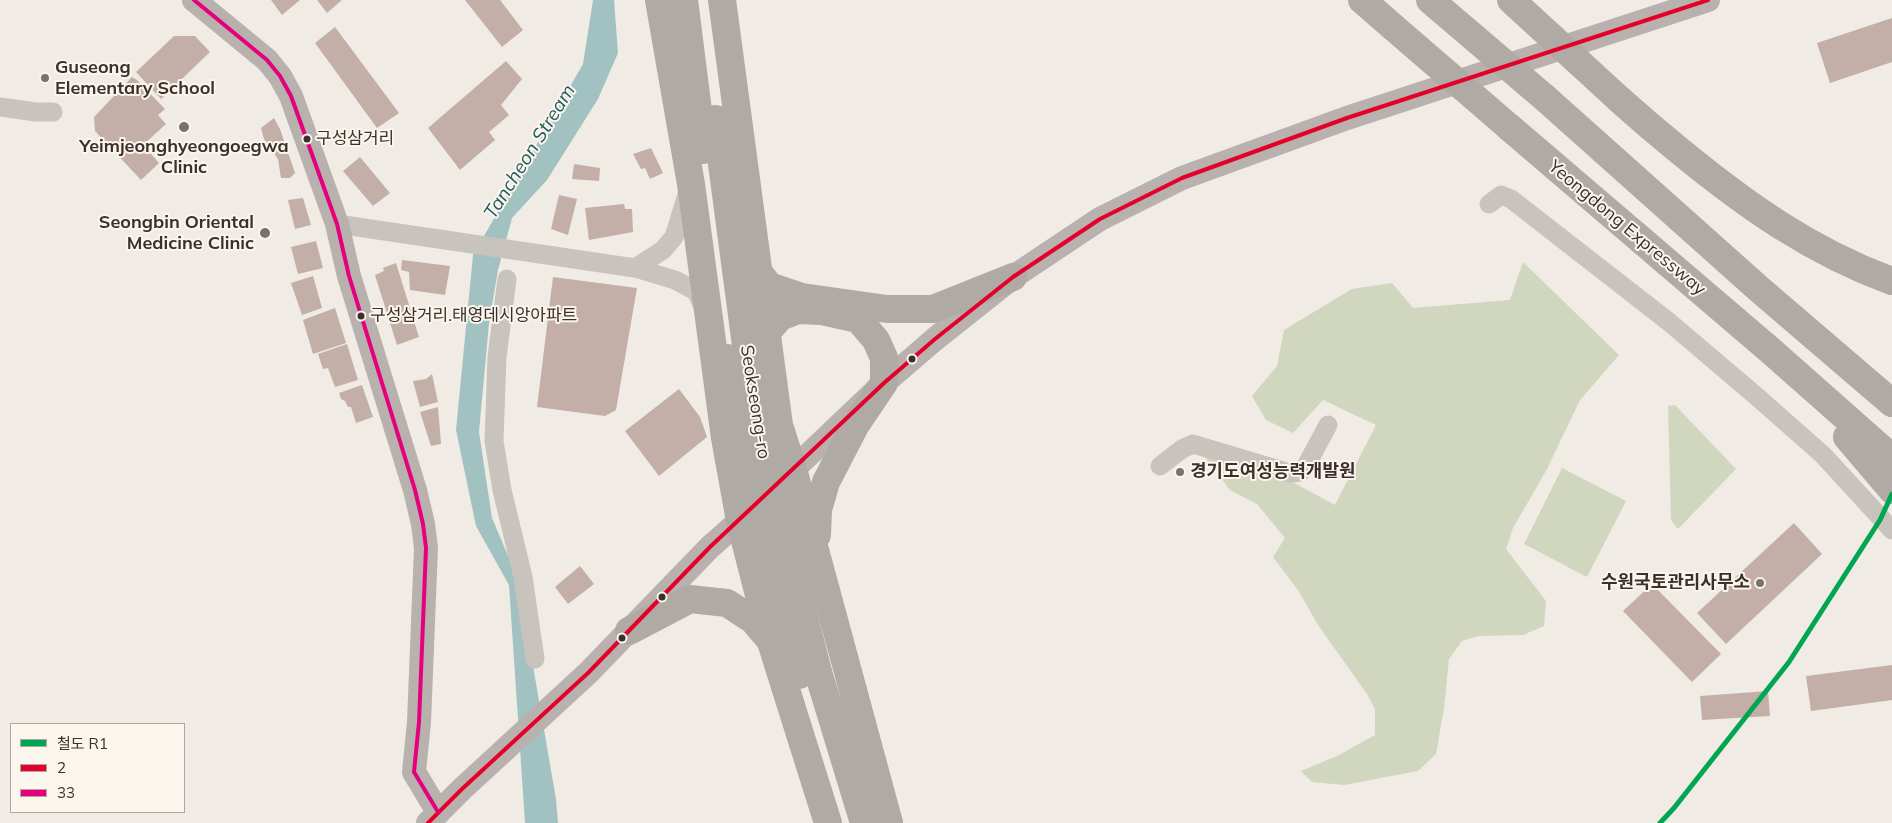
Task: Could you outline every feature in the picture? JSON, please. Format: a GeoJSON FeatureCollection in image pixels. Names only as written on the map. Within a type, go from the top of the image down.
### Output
{"type":"FeatureCollection","features":[{"type":"Feature","properties":{"kind":"highway"},"geometry":{"type":"LineString","coordinates":[[659,0],[691,184],[725,438],[740,521],[771,642],[828,823]]}},
{"type":"Feature","properties":{"kind":"highway","name":"Seokseong-ro"},"geometry":{"type":"LineString","coordinates":[[684,0],[738,356],[762,449],[808,674],[842,823]]}},
{"type":"Feature","properties":{"kind":"highway","name":"Seokseong-ro"},"geometry":{"type":"LineString","coordinates":[[701,0],[738,356]]}},
{"type":"Feature","properties":{"kind":"highway"},"geometry":{"type":"LineString","coordinates":[[722,0],[779,425],[793,470],[889,823]]}},
{"type":"Feature","properties":{"kind":"highway","name":"Yeongdong Expressway"},"geometry":{"type":"LineString","coordinates":[[1362,0],[1772,351],[1892,458]]}},
{"type":"Feature","properties":{"kind":"highway"},"geometry":{"type":"LineString","coordinates":[[1430,0],[1545,98],[1759,290],[1892,403]]}},
{"type":"Feature","properties":{"kind":"highway"},"geometry":{"type":"LineString","coordinates":[[1511,0],[1620,100],[1723,187],[1770,221],[1823,252],[1892,281]]}},
{"type":"Feature","properties":{"kind":"highway"},"geometry":{"type":"LineString","coordinates":[[757,270],[769,286],[802,297],[887,309],[933,309],[1013,277]]}},
{"type":"Feature","properties":{"kind":"highway"},"geometry":{"type":"LineString","coordinates":[[767,332],[780,317],[798,310],[822,311],[858,319],[876,340],[884,358],[884,384],[855,426],[826,482],[818,510],[816,540],[821,574]]}},
{"type":"Feature","properties":{"kind":"highway"},"geometry":{"type":"LineString","coordinates":[[1772,351],[1822,406],[1892,490]]}},
{"type":"Feature","properties":{"kind":"highway"},"geometry":{"type":"LineString","coordinates":[[718,383],[730,400],[738,403],[747,403],[762,392],[773,374]]}},
{"type":"Feature","properties":{"kind":"highway"},"geometry":{"type":"LineString","coordinates":[[629,631],[690,599],[727,603],[753,620],[771,642]]}},
{"type":"Feature","properties":{"kind":"highway"},"geometry":{"type":"LineString","coordinates":[[771,642],[779,619],[791,616],[816,620],[824,624],[838,638]]}},
{"type":"Feature","properties":{"kind":"highway","name":"Seokseong-ro"},"geometry":{"type":"LineString","coordinates":[[808,674],[864,823]]}},
{"type":"Feature","properties":{"kind":"main road"},"geometry":{"type":"LineString","coordinates":[[194,0],[267,60],[280,76],[291,96],[337,224],[349,276],[416,490],[426,548],[426,574],[419,722],[414,772],[433,817],[588,673],[710,547],[740,521],[884,384],[935,339],[1013,277],[1100,219],[1182,178],[1347,118],[1708,0]]}},
{"type":"Feature","properties":{"kind":"street"},"geometry":{"type":"LineString","coordinates":[[0,107],[36,112],[53,112]]}},
{"type":"Feature","properties":{"kind":"street"},"geometry":{"type":"LineString","coordinates":[[635,268],[663,250],[674,236],[691,184]]}},
{"type":"Feature","properties":{"kind":"street"},"geometry":{"type":"LineString","coordinates":[[1489,204],[1502,195],[1511,199],[1669,322],[1823,455],[1892,530]]}},
{"type":"Feature","properties":{"kind":"street"},"geometry":{"type":"LineString","coordinates":[[337,224],[635,268],[675,280],[696,291],[709,318]]}},
{"type":"Feature","properties":{"kind":"street"},"geometry":{"type":"LineString","coordinates":[[507,279],[497,358],[494,441],[502,490],[523,577],[535,659]]}},
{"type":"Feature","properties":{"kind":"street"},"geometry":{"type":"LineString","coordinates":[[1160,466],[1182,449],[1193,444],[1290,473],[1301,472],[1328,425]]}},
{"type":"Feature","properties":{"kind":"green space"},"geometry":{"type":"Polygon","coordinates":[[[1523,262],[1619,355],[1580,400],[1547,469],[1513,528],[1506,549],[1546,601],[1544,626],[1523,635],[1478,636],[1462,641],[1449,659],[1444,708],[1436,754],[1418,771],[1344,785],[1312,782],[1301,771],[1337,756],[1375,735],[1375,709],[1367,694],[1318,625],[1298,590],[1273,557],[1285,538],[1257,504],[1230,490],[1204,456],[1285,478],[1335,505],[1376,425],[1323,400],[1293,433],[1266,420],[1252,396],[1277,366],[1284,330],[1352,289],[1392,283],[1413,308],[1510,300],[1523,262]]]}},
{"type":"Feature","properties":{"kind":"green space"},"geometry":{"type":"Polygon","coordinates":[[[1675,405],[1736,469],[1678,529],[1671,520],[1668,406],[1675,405]]]}},
{"type":"Feature","properties":{"kind":"green space"},"geometry":{"type":"Polygon","coordinates":[[[1562,468],[1626,501],[1587,577],[1524,544],[1562,468]]]}},
{"type":"Feature","properties":{"kind":"water","name":"Tancheon Stream"},"geometry":{"type":"Polygon","coordinates":[[[593,0],[614,0],[618,53],[598,99],[547,180],[512,218],[498,270],[489,323],[479,432],[492,518],[518,579],[556,799],[558,823],[525,823],[509,585],[476,526],[456,430],[473,255],[583,64],[593,0]]]}},
{"type":"Feature","properties":{"kind":"building"},"geometry":{"type":"Polygon","coordinates":[[[271,0],[300,0],[282,15],[271,0]]]}},
{"type":"Feature","properties":{"kind":"building"},"geometry":{"type":"Polygon","coordinates":[[[317,0],[342,0],[327,13],[317,0]]]}},
{"type":"Feature","properties":{"kind":"building"},"geometry":{"type":"Polygon","coordinates":[[[465,0],[500,0],[523,30],[502,47],[465,0]]]}},
{"type":"Feature","properties":{"kind":"building"},"geometry":{"type":"Polygon","coordinates":[[[1892,18],[1892,62],[1830,83],[1817,43],[1892,18]]]}},
{"type":"Feature","properties":{"kind":"building"},"geometry":{"type":"Polygon","coordinates":[[[335,27],[399,113],[377,128],[315,43],[335,27]]]}},
{"type":"Feature","properties":{"kind":"building"},"geometry":{"type":"Polygon","coordinates":[[[174,36],[195,36],[210,52],[161,99],[136,72],[174,36]]]}},
{"type":"Feature","properties":{"kind":"building"},"geometry":{"type":"Polygon","coordinates":[[[506,61],[522,79],[501,105],[509,115],[489,132],[495,140],[460,170],[428,128],[506,61]]]}},
{"type":"Feature","properties":{"kind":"building"},"geometry":{"type":"Polygon","coordinates":[[[132,77],[165,109],[158,115],[166,124],[143,145],[159,163],[141,180],[95,131],[94,117],[132,77]]]}},
{"type":"Feature","properties":{"kind":"building"},"geometry":{"type":"Polygon","coordinates":[[[274,118],[280,129],[295,173],[290,178],[281,178],[278,159],[264,139],[261,128],[274,118]]]}},
{"type":"Feature","properties":{"kind":"building"},"geometry":{"type":"Polygon","coordinates":[[[651,148],[663,173],[650,179],[645,168],[641,169],[633,154],[651,148]]]}},
{"type":"Feature","properties":{"kind":"building"},"geometry":{"type":"Polygon","coordinates":[[[360,157],[390,193],[373,206],[343,171],[360,157]]]}},
{"type":"Feature","properties":{"kind":"building"},"geometry":{"type":"Polygon","coordinates":[[[574,164],[600,168],[599,181],[572,179],[574,164]]]}},
{"type":"Feature","properties":{"kind":"building"},"geometry":{"type":"Polygon","coordinates":[[[559,195],[577,199],[568,235],[551,229],[559,195]]]}},
{"type":"Feature","properties":{"kind":"building"},"geometry":{"type":"Polygon","coordinates":[[[303,198],[311,225],[295,229],[288,200],[303,198]]]}},
{"type":"Feature","properties":{"kind":"building"},"geometry":{"type":"Polygon","coordinates":[[[624,204],[625,209],[632,209],[633,232],[589,240],[585,208],[624,204]]]}},
{"type":"Feature","properties":{"kind":"building"},"geometry":{"type":"Polygon","coordinates":[[[316,241],[323,268],[298,274],[291,247],[316,241]]]}},
{"type":"Feature","properties":{"kind":"building"},"geometry":{"type":"Polygon","coordinates":[[[402,260],[450,266],[445,295],[410,290],[409,272],[401,270],[402,260]]]}},
{"type":"Feature","properties":{"kind":"building"},"geometry":{"type":"Polygon","coordinates":[[[396,263],[419,337],[397,345],[375,275],[384,271],[383,268],[396,263]]]}},
{"type":"Feature","properties":{"kind":"building"},"geometry":{"type":"Polygon","coordinates":[[[313,276],[322,308],[302,315],[291,283],[313,276]]]}},
{"type":"Feature","properties":{"kind":"building"},"geometry":{"type":"Polygon","coordinates":[[[553,277],[637,288],[616,410],[605,416],[537,407],[553,277]]]}},
{"type":"Feature","properties":{"kind":"building"},"geometry":{"type":"Polygon","coordinates":[[[335,308],[346,343],[313,354],[303,320],[335,308]]]}},
{"type":"Feature","properties":{"kind":"building"},"geometry":{"type":"Polygon","coordinates":[[[347,344],[358,380],[335,387],[328,368],[323,369],[318,354],[347,344]]]}},
{"type":"Feature","properties":{"kind":"building"},"geometry":{"type":"Polygon","coordinates":[[[432,374],[438,402],[420,407],[413,381],[426,379],[432,374]]]}},
{"type":"Feature","properties":{"kind":"building"},"geometry":{"type":"Polygon","coordinates":[[[362,385],[373,417],[356,423],[351,407],[348,407],[345,401],[341,399],[339,393],[362,385]]]}},
{"type":"Feature","properties":{"kind":"building"},"geometry":{"type":"Polygon","coordinates":[[[679,389],[700,417],[707,437],[659,476],[625,431],[679,389]]]}},
{"type":"Feature","properties":{"kind":"building"},"geometry":{"type":"Polygon","coordinates":[[[438,407],[441,444],[431,446],[420,412],[438,407]]]}},
{"type":"Feature","properties":{"kind":"building","name":"수원국토관리사무소"},"geometry":{"type":"Polygon","coordinates":[[[1794,523],[1822,554],[1726,644],[1697,613],[1794,523]]]}},
{"type":"Feature","properties":{"kind":"building"},"geometry":{"type":"Polygon","coordinates":[[[580,566],[594,584],[568,604],[555,587],[580,566]]]}},
{"type":"Feature","properties":{"kind":"building"},"geometry":{"type":"Polygon","coordinates":[[[1652,584],[1721,654],[1692,682],[1623,611],[1652,584]]]}},
{"type":"Feature","properties":{"kind":"building"},"geometry":{"type":"Polygon","coordinates":[[[1892,665],[1892,700],[1811,711],[1806,676],[1892,665]]]}},
{"type":"Feature","properties":{"kind":"building"},"geometry":{"type":"Polygon","coordinates":[[[1768,691],[1770,716],[1702,720],[1700,696],[1768,691]]]}},
{"type":"Feature","properties":{"kind":"rail line","name":"R1"},"geometry":{"type":"LineString","coordinates":[[1660,823],[1674,808],[1789,662],[1880,520],[1892,494]]}},
{"type":"Feature","properties":{"kind":"transit line","name":"33"},"geometry":{"type":"LineString","coordinates":[[194,0],[267,60],[280,76],[291,96],[337,224],[349,276],[415,490],[423,524],[426,548],[419,722],[414,772],[438,812]]}},
{"type":"Feature","properties":{"kind":"transit line","name":"2"},"geometry":{"type":"LineString","coordinates":[[428,823],[462,789],[588,673],[710,547],[884,383],[935,339],[1013,277],[1100,219],[1182,178],[1347,118],[1708,0]]}},
{"type":"Feature","properties":{"kind":"place","name":"Guseong Elementary School"},"geometry":{"type":"Point","coordinates":[45,78]}},
{"type":"Feature","properties":{"kind":"place","name":"Yeimjeonghyeongoegwa Clinic"},"geometry":{"type":"Point","coordinates":[184,127]}},
{"type":"Feature","properties":{"kind":"place","name":"구성삼거리"},"geometry":{"type":"Point","coordinates":[307,139]}},
{"type":"Feature","properties":{"kind":"place","name":"Seongbin Oriental Medicine Clinic"},"geometry":{"type":"Point","coordinates":[265,233]}},
{"type":"Feature","properties":{"kind":"place","name":"구성삼거리.태영데시앙아파트"},"geometry":{"type":"Point","coordinates":[361,316]}},
{"type":"Feature","properties":{"kind":"place","name":"경기도여성능력개발원"},"geometry":{"type":"Point","coordinates":[1180,472]}},
{"type":"Feature","properties":{"kind":"place","name":"수원국토관리사무소"},"geometry":{"type":"Point","coordinates":[1760,583]}}]}
